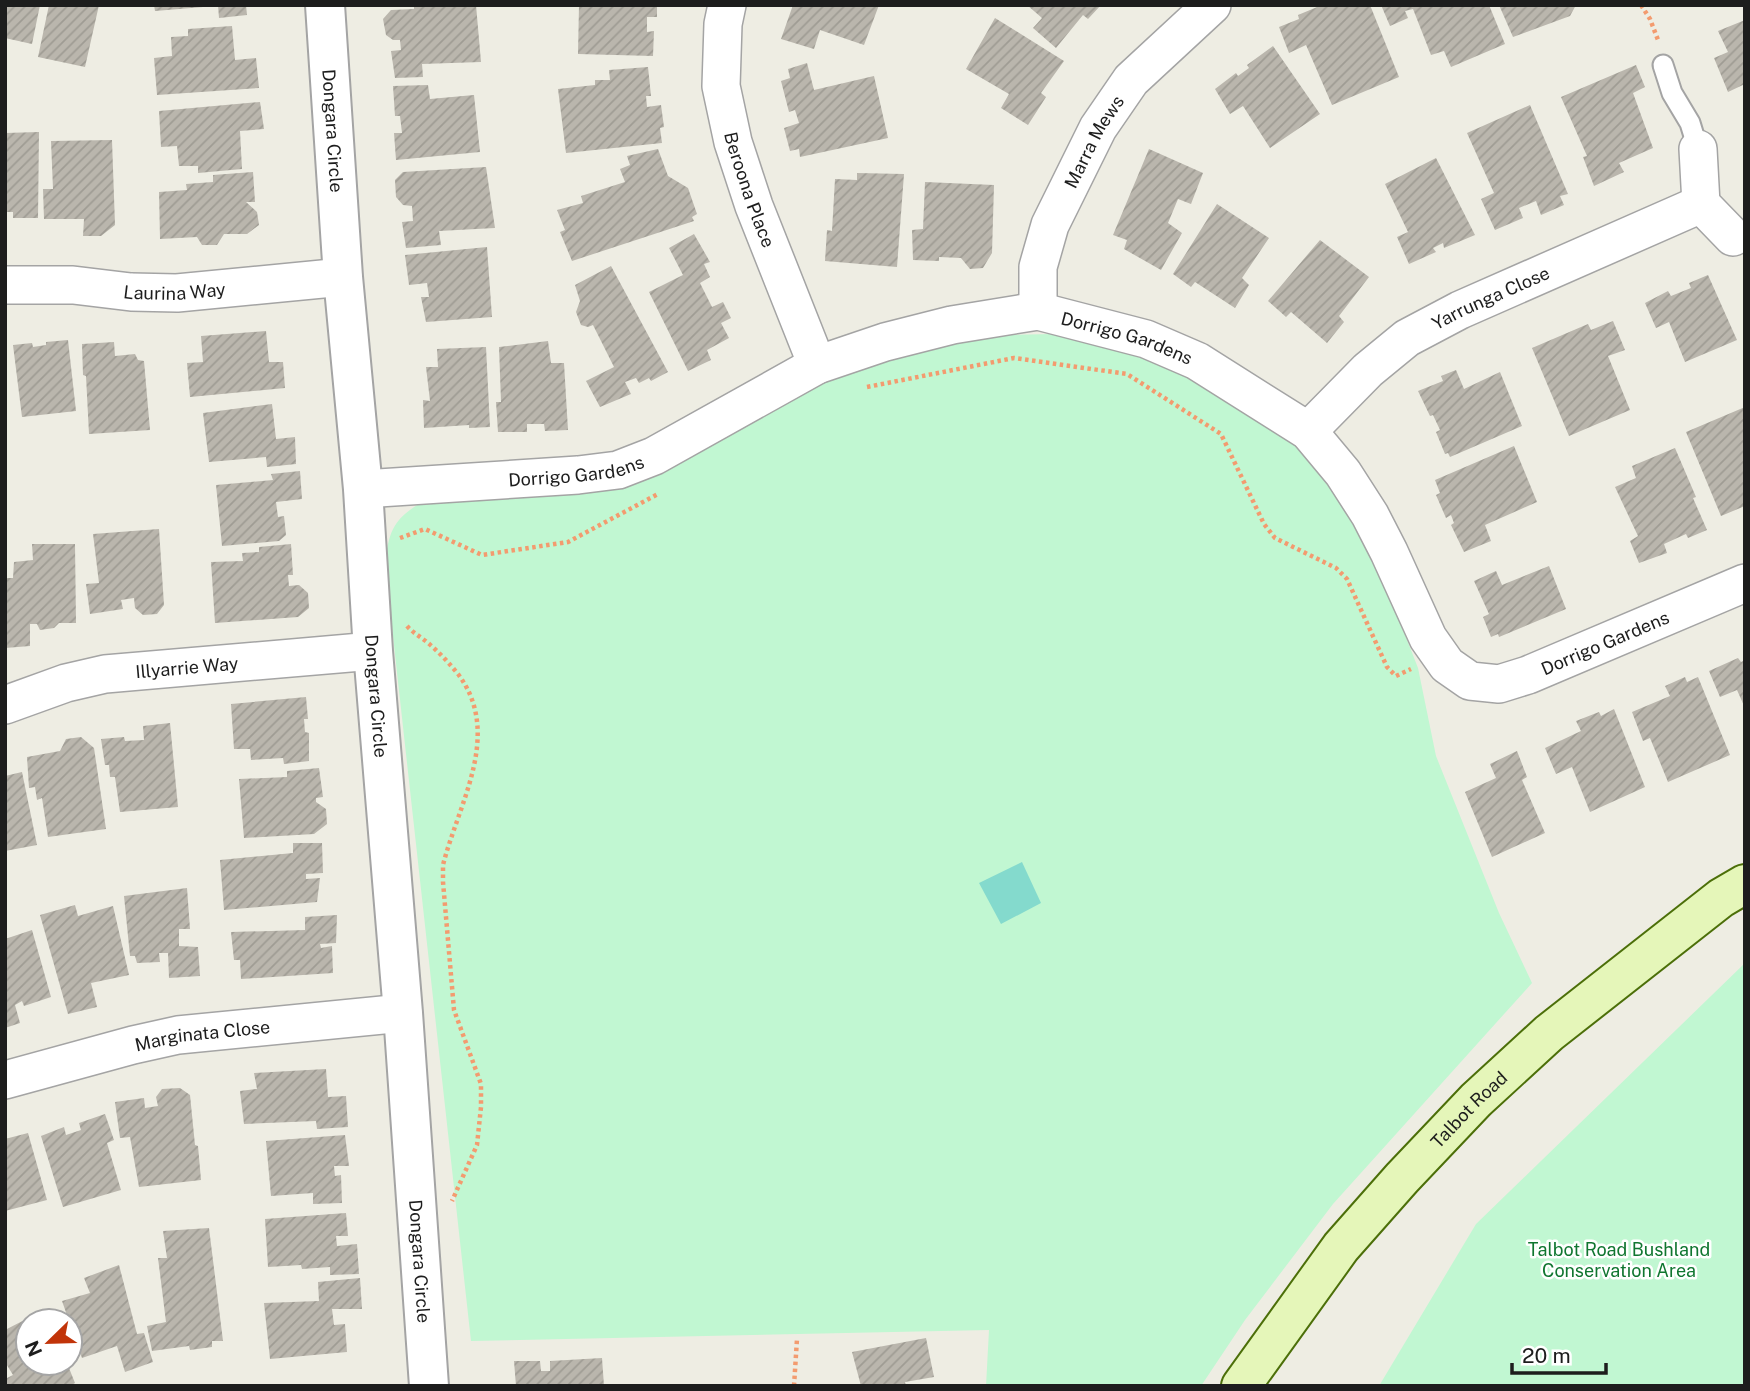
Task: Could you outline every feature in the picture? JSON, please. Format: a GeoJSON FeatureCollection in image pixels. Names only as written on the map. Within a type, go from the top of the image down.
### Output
{"type":"FeatureCollection","features":[{"type":"Feature","properties":{"kind":"main road","name":"Talbot Road"},"geometry":{"type":"LineString","coordinates":[[1241,1386],[1341,1247],[1476,1100],[1549,1033],[1721,898],[1745,884]]}},
{"type":"Feature","properties":{"kind":"street","name":"Dongara Circle"},"geometry":{"type":"LineString","coordinates":[[325,5],[343,277],[363,489],[429,1386]]}},
{"type":"Feature","properties":{"kind":"street","name":"Beroona Place"},"geometry":{"type":"LineString","coordinates":[[727,5],[723,24],[721,86],[733,142],[754,206],[817,365]]}},
{"type":"Feature","properties":{"kind":"street","name":"Marra Mews"},"geometry":{"type":"LineString","coordinates":[[1038,311],[1038,267],[1050,225],[1098,128],[1130,80],[1212,5]]}},
{"type":"Feature","properties":{"kind":"street"},"geometry":{"type":"LineString","coordinates":[[1698,149],[1701,204],[1739,246]]}},
{"type":"Feature","properties":{"kind":"street","name":"Yarrunga Close"},"geometry":{"type":"LineString","coordinates":[[1308,431],[1368,370],[1407,338],[1460,310],[1701,204]]}},
{"type":"Feature","properties":{"kind":"street","name":"Laurina Way"},"geometry":{"type":"LineString","coordinates":[[5,285],[73,285],[131,292],[177,293],[343,277]]}},
{"type":"Feature","properties":{"kind":"street","name":"Dorrigo Gardens"},"geometry":{"type":"LineString","coordinates":[[363,489],[618,470],[666,450],[817,365],[885,342],[952,325],[1038,311],[1146,339],[1197,361],[1308,431],[1343,473],[1370,515],[1438,654],[1447,665],[1470,681],[1499,684],[1528,675],[1745,583]]}},
{"type":"Feature","properties":{"kind":"street","name":"Illyarrie Way"},"geometry":{"type":"LineString","coordinates":[[5,705],[105,674],[373,651]]}},
{"type":"Feature","properties":{"kind":"street","name":"Marginata Close"},"geometry":{"type":"LineString","coordinates":[[5,1080],[178,1035],[403,1013]]}},
{"type":"Feature","properties":{"kind":"lane"},"geometry":{"type":"LineString","coordinates":[[1663,65],[1672,93],[1690,123],[1698,149]]}},
{"type":"Feature","properties":{"kind":"path"},"geometry":{"type":"LineString","coordinates":[[1641,5],[1657,37],[1663,65]]}},
{"type":"Feature","properties":{"kind":"path"},"geometry":{"type":"LineString","coordinates":[[858,389],[1014,359],[1127,374],[1221,434],[1264,524],[1275,538],[1336,568],[1347,579],[1387,667],[1396,676],[1438,654]]}},
{"type":"Feature","properties":{"kind":"path"},"geometry":{"type":"LineString","coordinates":[[394,545],[400,538],[425,529],[482,555],[568,542],[661,492]]}},
{"type":"Feature","properties":{"kind":"path"},"geometry":{"type":"LineString","coordinates":[[404,621],[411,631],[447,661],[460,677],[477,714],[479,730],[477,755],[443,865],[454,1010],[481,1084],[477,1145],[450,1205]]}},
{"type":"Feature","properties":{"kind":"path"},"geometry":{"type":"LineString","coordinates":[[794,1386],[797,1339]]}},
{"type":"Feature","properties":{"kind":"green space"},"geometry":{"type":"Polygon","coordinates":[[[1054,334],[1161,362],[1226,396],[1292,442],[1344,504],[1388,591],[1418,668],[1436,756],[1499,913],[1532,983],[1333,1204],[1245,1320],[1201,1386],[986,1386],[989,1330],[471,1341],[385,564],[389,541],[396,524],[408,511],[428,499],[583,487],[799,391],[884,359],[939,344],[1000,335],[1054,334]]]}},
{"type":"Feature","properties":{"kind":"green space","name":"Talbot Road Bushland Conservation Area"},"geometry":{"type":"Polygon","coordinates":[[[1745,963],[1745,1386],[1379,1386],[1476,1224],[1745,963]]]}},
{"type":"Feature","properties":{"kind":"shaded area"},"geometry":{"type":"Polygon","coordinates":[[[1022,862],[1041,903],[1001,924],[979,883],[1022,862]]]}},
{"type":"Feature","properties":{"kind":"building"},"geometry":{"type":"Polygon","coordinates":[[[5,5],[40,5],[32,44],[5,38],[5,5]]]}},
{"type":"Feature","properties":{"kind":"building"},"geometry":{"type":"Polygon","coordinates":[[[49,5],[99,5],[85,67],[38,57],[49,5]]]}},
{"type":"Feature","properties":{"kind":"building"},"geometry":{"type":"Polygon","coordinates":[[[154,5],[203,5],[203,7],[155,11],[154,5]]]}},
{"type":"Feature","properties":{"kind":"building"},"geometry":{"type":"Polygon","coordinates":[[[218,5],[246,5],[247,15],[219,18],[218,5]]]}},
{"type":"Feature","properties":{"kind":"building"},"geometry":{"type":"Polygon","coordinates":[[[414,5],[476,5],[481,62],[422,64],[423,77],[395,78],[391,51],[401,50],[400,40],[393,40],[386,35],[383,19],[391,10],[414,9],[414,5]]]}},
{"type":"Feature","properties":{"kind":"building"},"geometry":{"type":"Polygon","coordinates":[[[579,5],[657,5],[657,17],[647,17],[647,32],[654,31],[653,56],[578,54],[579,5]]]}},
{"type":"Feature","properties":{"kind":"building"},"geometry":{"type":"Polygon","coordinates":[[[793,5],[879,5],[864,45],[820,30],[814,49],[781,39],[793,5]]]}},
{"type":"Feature","properties":{"kind":"building"},"geometry":{"type":"Polygon","coordinates":[[[1027,5],[1101,5],[1088,19],[1083,15],[1056,48],[1033,28],[1042,18],[1027,5]]]}},
{"type":"Feature","properties":{"kind":"building"},"geometry":{"type":"Polygon","coordinates":[[[1322,5],[1370,5],[1399,77],[1332,105],[1306,45],[1289,53],[1279,27],[1322,5]]]}},
{"type":"Feature","properties":{"kind":"building"},"geometry":{"type":"Polygon","coordinates":[[[1381,5],[1489,5],[1505,44],[1451,67],[1444,51],[1431,55],[1413,9],[1405,11],[1408,18],[1390,26],[1381,5]]]}},
{"type":"Feature","properties":{"kind":"building"},"geometry":{"type":"Polygon","coordinates":[[[1499,5],[1576,5],[1570,16],[1513,37],[1499,5]]]}},
{"type":"Feature","properties":{"kind":"building"},"geometry":{"type":"Polygon","coordinates":[[[995,18],[1064,61],[1041,93],[1046,97],[1028,125],[1001,108],[1009,94],[966,69],[995,18]]]}},
{"type":"Feature","properties":{"kind":"building"},"geometry":{"type":"Polygon","coordinates":[[[1745,20],[1745,84],[1728,92],[1714,58],[1728,52],[1718,31],[1745,20]]]}},
{"type":"Feature","properties":{"kind":"building"},"geometry":{"type":"Polygon","coordinates":[[[232,26],[235,60],[256,58],[259,88],[157,95],[154,58],[172,56],[171,37],[188,36],[188,29],[232,26]]]}},
{"type":"Feature","properties":{"kind":"building"},"geometry":{"type":"Polygon","coordinates":[[[1273,46],[1320,114],[1270,148],[1243,106],[1230,114],[1215,89],[1236,73],[1238,76],[1249,68],[1247,65],[1273,46]]]}},
{"type":"Feature","properties":{"kind":"building"},"geometry":{"type":"Polygon","coordinates":[[[807,63],[814,90],[874,76],[888,138],[800,157],[799,149],[790,151],[784,128],[799,123],[795,110],[789,112],[781,81],[790,78],[788,69],[807,63]]]}},
{"type":"Feature","properties":{"kind":"building"},"geometry":{"type":"Polygon","coordinates":[[[1636,65],[1645,87],[1633,93],[1653,148],[1619,163],[1624,172],[1594,186],[1583,157],[1587,156],[1561,97],[1636,65]]]}},
{"type":"Feature","properties":{"kind":"building"},"geometry":{"type":"Polygon","coordinates":[[[648,67],[651,96],[646,96],[647,107],[661,105],[664,127],[660,128],[662,143],[566,153],[558,89],[595,85],[595,80],[610,80],[609,70],[648,67]]]}},
{"type":"Feature","properties":{"kind":"building"},"geometry":{"type":"Polygon","coordinates":[[[428,85],[430,99],[474,95],[480,152],[396,160],[394,133],[402,133],[400,116],[395,116],[393,86],[428,85]]]}},
{"type":"Feature","properties":{"kind":"building"},"geometry":{"type":"Polygon","coordinates":[[[260,102],[264,129],[240,131],[242,169],[198,173],[198,166],[179,166],[177,146],[161,147],[159,111],[260,102]]]}},
{"type":"Feature","properties":{"kind":"building"},"geometry":{"type":"Polygon","coordinates":[[[1530,105],[1568,194],[1560,196],[1564,205],[1541,215],[1536,201],[1519,208],[1523,218],[1495,230],[1481,199],[1494,193],[1467,133],[1530,105]]]}},
{"type":"Feature","properties":{"kind":"building"},"geometry":{"type":"Polygon","coordinates":[[[39,132],[38,218],[13,218],[13,212],[5,212],[5,133],[39,132]]]}},
{"type":"Feature","properties":{"kind":"building"},"geometry":{"type":"Polygon","coordinates":[[[112,140],[115,225],[101,236],[83,236],[84,219],[44,219],[43,189],[53,189],[51,141],[112,140]]]}},
{"type":"Feature","properties":{"kind":"building"},"geometry":{"type":"Polygon","coordinates":[[[658,149],[668,176],[688,188],[697,214],[692,217],[694,221],[572,261],[560,232],[565,230],[557,210],[583,203],[581,196],[625,182],[620,169],[630,165],[627,156],[658,149]]]}},
{"type":"Feature","properties":{"kind":"building"},"geometry":{"type":"Polygon","coordinates":[[[1149,149],[1203,173],[1191,204],[1178,199],[1168,223],[1182,233],[1161,270],[1124,249],[1127,240],[1113,235],[1149,149]]]}},
{"type":"Feature","properties":{"kind":"building"},"geometry":{"type":"Polygon","coordinates":[[[1436,158],[1475,235],[1444,248],[1443,243],[1433,248],[1436,252],[1409,264],[1397,237],[1408,232],[1385,184],[1436,158]]]}},
{"type":"Feature","properties":{"kind":"building"},"geometry":{"type":"Polygon","coordinates":[[[486,167],[495,228],[439,231],[441,245],[406,248],[402,222],[413,221],[412,206],[403,205],[396,197],[395,180],[403,172],[486,167]]]}},
{"type":"Feature","properties":{"kind":"building"},"geometry":{"type":"Polygon","coordinates":[[[253,172],[255,202],[246,202],[257,212],[259,225],[247,234],[224,234],[217,245],[202,245],[197,237],[160,239],[159,192],[187,190],[186,184],[213,182],[213,175],[253,172]]]}},
{"type":"Feature","properties":{"kind":"building"},"geometry":{"type":"Polygon","coordinates":[[[857,173],[904,174],[897,267],[825,261],[827,230],[832,231],[835,179],[857,180],[857,173]]]}},
{"type":"Feature","properties":{"kind":"building"},"geometry":{"type":"Polygon","coordinates":[[[925,182],[994,185],[992,253],[983,268],[970,269],[961,258],[913,260],[912,230],[923,229],[925,182]]]}},
{"type":"Feature","properties":{"kind":"building"},"geometry":{"type":"Polygon","coordinates":[[[1217,204],[1269,238],[1242,278],[1249,285],[1235,308],[1195,282],[1191,287],[1173,274],[1217,204]]]}},
{"type":"Feature","properties":{"kind":"building"},"geometry":{"type":"Polygon","coordinates":[[[694,234],[710,262],[704,264],[710,277],[700,283],[712,307],[723,302],[731,318],[721,323],[729,338],[707,350],[711,360],[688,371],[649,292],[683,275],[669,248],[694,234]]]}},
{"type":"Feature","properties":{"kind":"building"},"geometry":{"type":"Polygon","coordinates":[[[1320,240],[1369,277],[1339,316],[1344,322],[1327,343],[1291,312],[1286,317],[1268,301],[1320,240]]]}},
{"type":"Feature","properties":{"kind":"building"},"geometry":{"type":"Polygon","coordinates":[[[487,247],[492,317],[426,322],[421,297],[429,297],[427,283],[409,285],[405,255],[487,247]]]}},
{"type":"Feature","properties":{"kind":"building"},"geometry":{"type":"Polygon","coordinates":[[[611,266],[668,372],[651,381],[649,378],[639,383],[636,378],[625,382],[631,394],[600,407],[586,381],[614,367],[593,325],[581,325],[576,312],[580,301],[575,285],[611,266]]]}},
{"type":"Feature","properties":{"kind":"building"},"geometry":{"type":"Polygon","coordinates":[[[1708,275],[1737,340],[1685,362],[1669,322],[1656,328],[1645,303],[1668,291],[1671,296],[1691,288],[1689,283],[1708,275]]]}},
{"type":"Feature","properties":{"kind":"building"},"geometry":{"type":"Polygon","coordinates":[[[1613,321],[1625,350],[1608,356],[1630,410],[1569,436],[1532,348],[1588,324],[1591,330],[1613,321]]]}},
{"type":"Feature","properties":{"kind":"building"},"geometry":{"type":"Polygon","coordinates":[[[266,331],[269,362],[283,362],[285,388],[190,397],[187,363],[203,362],[201,336],[266,331]]]}},
{"type":"Feature","properties":{"kind":"building"},"geometry":{"type":"Polygon","coordinates":[[[68,340],[76,411],[22,417],[13,345],[32,343],[33,347],[46,345],[46,342],[68,340]]]}},
{"type":"Feature","properties":{"kind":"building"},"geometry":{"type":"Polygon","coordinates":[[[548,341],[551,363],[564,363],[568,430],[545,431],[544,424],[527,424],[527,432],[498,432],[496,402],[501,402],[499,347],[548,341]]]}},
{"type":"Feature","properties":{"kind":"building"},"geometry":{"type":"Polygon","coordinates":[[[114,342],[115,356],[135,354],[138,360],[144,361],[150,430],[89,434],[82,344],[114,342]]]}},
{"type":"Feature","properties":{"kind":"building"},"geometry":{"type":"Polygon","coordinates":[[[486,347],[490,427],[469,428],[469,425],[424,428],[423,400],[430,401],[426,367],[438,367],[437,349],[486,347]]]}},
{"type":"Feature","properties":{"kind":"building"},"geometry":{"type":"Polygon","coordinates":[[[1456,370],[1464,389],[1500,372],[1522,426],[1450,457],[1448,453],[1445,454],[1436,432],[1440,430],[1418,391],[1443,381],[1441,376],[1456,370]]]}},
{"type":"Feature","properties":{"kind":"building"},"geometry":{"type":"Polygon","coordinates":[[[272,404],[276,439],[295,437],[296,464],[267,467],[266,457],[209,462],[203,413],[272,404]]]}},
{"type":"Feature","properties":{"kind":"building"},"geometry":{"type":"Polygon","coordinates":[[[1745,407],[1745,506],[1721,516],[1686,432],[1745,407]]]}},
{"type":"Feature","properties":{"kind":"building"},"geometry":{"type":"Polygon","coordinates":[[[1514,446],[1537,502],[1485,525],[1491,541],[1464,552],[1451,525],[1454,523],[1451,515],[1446,518],[1436,495],[1440,493],[1435,480],[1514,446]]]}},
{"type":"Feature","properties":{"kind":"building"},"geometry":{"type":"Polygon","coordinates":[[[1675,448],[1707,530],[1688,538],[1686,534],[1664,544],[1667,553],[1639,563],[1630,541],[1638,536],[1615,487],[1636,478],[1632,466],[1675,448]]]}},
{"type":"Feature","properties":{"kind":"building"},"geometry":{"type":"Polygon","coordinates":[[[300,471],[302,499],[276,502],[278,517],[284,516],[286,535],[279,541],[222,546],[216,485],[273,480],[271,474],[300,471]]]}},
{"type":"Feature","properties":{"kind":"building"},"geometry":{"type":"Polygon","coordinates":[[[159,529],[164,605],[157,614],[143,615],[135,608],[134,598],[121,600],[123,609],[90,614],[86,584],[99,583],[93,534],[159,529]]]}},
{"type":"Feature","properties":{"kind":"building"},"geometry":{"type":"Polygon","coordinates":[[[32,544],[75,544],[76,623],[59,623],[54,628],[40,630],[37,624],[30,624],[30,646],[5,648],[5,578],[13,578],[14,562],[33,560],[32,544]]]}},
{"type":"Feature","properties":{"kind":"building"},"geometry":{"type":"Polygon","coordinates":[[[291,544],[293,575],[288,575],[289,586],[299,585],[308,593],[309,608],[298,617],[215,623],[211,562],[243,561],[242,553],[259,552],[259,547],[291,544]]]}},
{"type":"Feature","properties":{"kind":"building"},"geometry":{"type":"Polygon","coordinates":[[[1549,566],[1566,609],[1499,637],[1498,634],[1491,637],[1483,617],[1489,614],[1474,581],[1496,571],[1502,585],[1549,566]]]}},
{"type":"Feature","properties":{"kind":"building"},"geometry":{"type":"Polygon","coordinates":[[[1738,658],[1741,662],[1745,660],[1745,708],[1737,690],[1720,697],[1709,671],[1738,658]]]}},
{"type":"Feature","properties":{"kind":"building"},"geometry":{"type":"Polygon","coordinates":[[[1685,677],[1687,682],[1698,677],[1730,755],[1668,782],[1650,738],[1643,741],[1632,712],[1670,696],[1665,686],[1685,677]]]}},
{"type":"Feature","properties":{"kind":"building"},"geometry":{"type":"Polygon","coordinates":[[[306,697],[308,719],[304,719],[305,732],[309,733],[309,761],[284,764],[283,758],[251,760],[250,749],[234,749],[231,704],[306,697]]]}},
{"type":"Feature","properties":{"kind":"building"},"geometry":{"type":"Polygon","coordinates":[[[1614,709],[1645,787],[1590,812],[1572,767],[1556,774],[1545,748],[1581,731],[1576,721],[1599,712],[1601,716],[1614,709]]]}},
{"type":"Feature","properties":{"kind":"building"},"geometry":{"type":"Polygon","coordinates":[[[170,723],[178,807],[120,812],[115,777],[110,777],[109,765],[105,765],[101,739],[124,737],[125,741],[144,740],[143,726],[170,723]]]}},
{"type":"Feature","properties":{"kind":"building"},"geometry":{"type":"Polygon","coordinates":[[[81,737],[94,748],[106,829],[48,837],[42,798],[37,800],[35,787],[29,788],[27,757],[60,751],[66,739],[81,737]]]}},
{"type":"Feature","properties":{"kind":"building"},"geometry":{"type":"Polygon","coordinates":[[[1517,751],[1527,777],[1522,780],[1545,833],[1492,857],[1465,792],[1496,778],[1490,764],[1517,751]]]}},
{"type":"Feature","properties":{"kind":"building"},"geometry":{"type":"Polygon","coordinates":[[[319,768],[323,797],[316,798],[316,802],[326,809],[327,824],[314,834],[244,838],[239,779],[287,777],[287,771],[319,768]]]}},
{"type":"Feature","properties":{"kind":"building"},"geometry":{"type":"Polygon","coordinates":[[[22,772],[37,845],[5,851],[5,776],[22,772]]]}},
{"type":"Feature","properties":{"kind":"building"},"geometry":{"type":"Polygon","coordinates":[[[293,843],[322,843],[323,873],[306,874],[306,879],[320,878],[317,902],[224,910],[220,860],[293,853],[293,843]]]}},
{"type":"Feature","properties":{"kind":"building"},"geometry":{"type":"Polygon","coordinates":[[[187,888],[190,929],[179,929],[179,946],[198,947],[200,976],[169,978],[168,953],[159,953],[160,962],[137,963],[135,956],[130,956],[124,896],[187,888]]]}},
{"type":"Feature","properties":{"kind":"building"},"geometry":{"type":"Polygon","coordinates":[[[75,905],[78,916],[113,906],[129,975],[91,983],[97,1007],[68,1014],[40,915],[75,905]]]}},
{"type":"Feature","properties":{"kind":"building"},"geometry":{"type":"Polygon","coordinates":[[[337,915],[336,943],[320,944],[321,948],[332,946],[333,973],[241,979],[240,960],[234,960],[231,932],[305,930],[305,917],[337,915]]]}},
{"type":"Feature","properties":{"kind":"building"},"geometry":{"type":"Polygon","coordinates":[[[32,930],[51,997],[24,1006],[22,1001],[15,1005],[20,1023],[5,1028],[5,939],[32,930]]]}},
{"type":"Feature","properties":{"kind":"building"},"geometry":{"type":"Polygon","coordinates":[[[326,1069],[328,1097],[346,1096],[348,1127],[317,1129],[316,1121],[244,1124],[240,1091],[257,1089],[254,1073],[326,1069]]]}},
{"type":"Feature","properties":{"kind":"building"},"geometry":{"type":"Polygon","coordinates":[[[180,1088],[190,1095],[201,1180],[139,1187],[130,1137],[120,1138],[115,1102],[144,1098],[145,1108],[158,1106],[156,1097],[162,1089],[180,1088]]]}},
{"type":"Feature","properties":{"kind":"building"},"geometry":{"type":"Polygon","coordinates":[[[105,1114],[114,1140],[107,1143],[121,1190],[63,1207],[41,1136],[64,1127],[66,1135],[81,1130],[79,1123],[105,1114]]]}},
{"type":"Feature","properties":{"kind":"building"},"geometry":{"type":"Polygon","coordinates":[[[28,1133],[47,1200],[5,1211],[5,1139],[28,1133]]]}},
{"type":"Feature","properties":{"kind":"building"},"geometry":{"type":"Polygon","coordinates":[[[345,1135],[349,1166],[334,1166],[335,1176],[341,1175],[342,1203],[313,1204],[313,1193],[271,1196],[266,1141],[345,1135]]]}},
{"type":"Feature","properties":{"kind":"building"},"geometry":{"type":"Polygon","coordinates":[[[346,1213],[348,1236],[336,1236],[337,1246],[357,1244],[359,1274],[330,1275],[330,1267],[268,1267],[265,1219],[346,1213]]]}},
{"type":"Feature","properties":{"kind":"building"},"geometry":{"type":"Polygon","coordinates":[[[209,1228],[223,1341],[212,1341],[212,1347],[190,1350],[189,1346],[152,1351],[147,1326],[166,1322],[158,1258],[167,1258],[163,1231],[209,1228]]]}},
{"type":"Feature","properties":{"kind":"building"},"geometry":{"type":"Polygon","coordinates":[[[119,1265],[137,1334],[144,1333],[153,1362],[125,1372],[117,1346],[84,1357],[84,1307],[64,1307],[62,1301],[90,1293],[84,1278],[119,1265]]]}},
{"type":"Feature","properties":{"kind":"building"},"geometry":{"type":"Polygon","coordinates":[[[360,1278],[362,1309],[332,1309],[334,1325],[345,1324],[347,1352],[270,1359],[264,1303],[319,1301],[318,1282],[360,1278]]]}},
{"type":"Feature","properties":{"kind":"building"},"geometry":{"type":"Polygon","coordinates":[[[14,1325],[14,1377],[73,1377],[75,1383],[70,1386],[5,1385],[5,1379],[13,1375],[5,1362],[5,1330],[14,1325]]]}},
{"type":"Feature","properties":{"kind":"building"},"geometry":{"type":"Polygon","coordinates":[[[926,1338],[934,1377],[905,1382],[906,1386],[861,1386],[852,1352],[926,1338]]]}},
{"type":"Feature","properties":{"kind":"building"},"geometry":{"type":"Polygon","coordinates":[[[602,1358],[604,1386],[516,1386],[514,1361],[540,1361],[541,1371],[550,1371],[550,1361],[602,1358]]]}}]}
